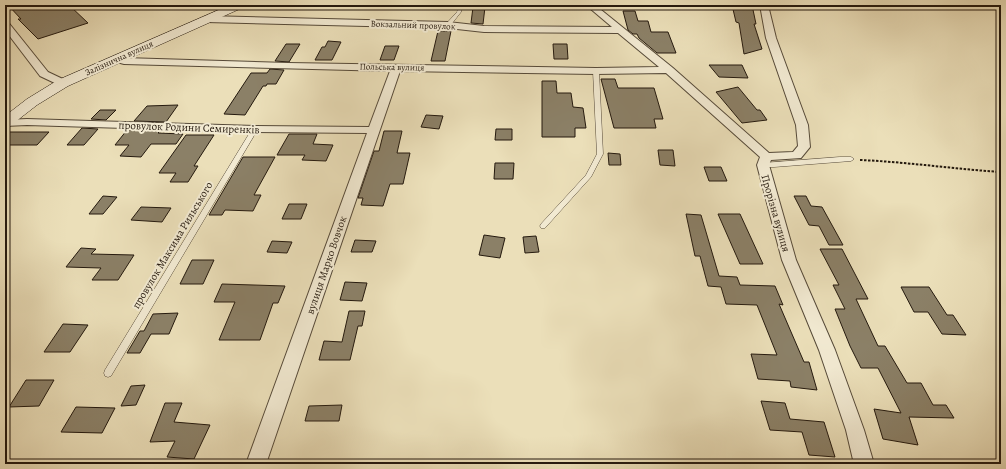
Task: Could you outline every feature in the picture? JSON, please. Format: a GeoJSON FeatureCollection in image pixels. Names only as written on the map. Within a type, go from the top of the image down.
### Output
{"type":"FeatureCollection","features":[{"type":"Feature","properties":{"kind":"street"},"geometry":{"type":"LineString","coordinates":[[590,5],[669,70],[764,160],[797,155],[804,147],[802,125],[771,38],[764,5]]}},
{"type":"Feature","properties":{"kind":"street","name":"Залізнична вулиця"},"geometry":{"type":"LineString","coordinates":[[5,123],[32,102],[63,83],[236,6]]}},
{"type":"Feature","properties":{"kind":"street","name":"Вокзальний провулок"},"geometry":{"type":"LineString","coordinates":[[206,19],[448,25],[484,29],[620,30]]}},
{"type":"Feature","properties":{"kind":"street"},"geometry":{"type":"LineString","coordinates":[[5,24],[44,74],[63,83]]}},
{"type":"Feature","properties":{"kind":"street","name":"Польська вулиця"},"geometry":{"type":"LineString","coordinates":[[116,59],[124,62],[272,66],[596,71],[669,70]]}},
{"type":"Feature","properties":{"kind":"street","name":"вулиця Марко Вовчок"},"geometry":{"type":"LineString","coordinates":[[256,464],[396,67]]}},
{"type":"Feature","properties":{"kind":"street","name":"провулок Родини Семиренків"},"geometry":{"type":"LineString","coordinates":[[5,123],[27,122],[255,129],[373,130]]}},
{"type":"Feature","properties":{"kind":"street","name":"Прорізна вулиця"},"geometry":{"type":"LineString","coordinates":[[764,160],[789,260],[827,350],[855,430],[864,464]]}},
{"type":"Feature","properties":{"kind":"lane"},"geometry":{"type":"LineString","coordinates":[[448,25],[459,12],[461,5]]}},
{"type":"Feature","properties":{"kind":"lane"},"geometry":{"type":"LineString","coordinates":[[543,226],[589,176],[600,154],[596,71]]}},
{"type":"Feature","properties":{"kind":"lane","name":"провулок Максима Рильського"},"geometry":{"type":"LineString","coordinates":[[108,373],[255,129]]}},
{"type":"Feature","properties":{"kind":"lane"},"geometry":{"type":"LineString","coordinates":[[764,160],[786,165],[832,159],[851,159]]}},
{"type":"Feature","properties":{"kind":"path"},"geometry":{"type":"LineString","coordinates":[[851,159],[890,161],[945,168],[1001,172]]}},
{"type":"Feature","properties":{"kind":"building"},"geometry":{"type":"Polygon","coordinates":[[[8,5],[69,5],[88,23],[38,39],[18,19],[21,19],[8,5]]]}},
{"type":"Feature","properties":{"kind":"building"},"geometry":{"type":"Polygon","coordinates":[[[732,5],[752,5],[756,24],[754,24],[762,49],[744,54],[739,23],[736,22],[732,5]]]}},
{"type":"Feature","properties":{"kind":"building"},"geometry":{"type":"Polygon","coordinates":[[[473,7],[485,7],[483,24],[471,23],[473,7]]]}},
{"type":"Feature","properties":{"kind":"building"},"geometry":{"type":"Polygon","coordinates":[[[623,11],[635,11],[638,21],[648,21],[651,32],[668,32],[676,53],[657,53],[639,38],[637,34],[633,34],[628,30],[623,11]]]}},
{"type":"Feature","properties":{"kind":"building"},"geometry":{"type":"Polygon","coordinates":[[[438,31],[451,31],[445,61],[431,61],[438,31]]]}},
{"type":"Feature","properties":{"kind":"building"},"geometry":{"type":"Polygon","coordinates":[[[328,41],[341,42],[332,60],[315,60],[322,47],[325,47],[328,41]]]}},
{"type":"Feature","properties":{"kind":"building"},"geometry":{"type":"Polygon","coordinates":[[[286,44],[300,44],[289,62],[275,61],[286,44]]]}},
{"type":"Feature","properties":{"kind":"building"},"geometry":{"type":"Polygon","coordinates":[[[553,44],[567,44],[568,59],[554,59],[553,44]]]}},
{"type":"Feature","properties":{"kind":"building"},"geometry":{"type":"Polygon","coordinates":[[[385,46],[399,46],[394,60],[380,60],[385,46]]]}},
{"type":"Feature","properties":{"kind":"building"},"geometry":{"type":"Polygon","coordinates":[[[709,65],[742,65],[748,78],[719,77],[709,65]]]}},
{"type":"Feature","properties":{"kind":"building"},"geometry":{"type":"Polygon","coordinates":[[[270,69],[284,70],[276,84],[267,84],[266,86],[263,86],[245,115],[224,114],[251,73],[267,73],[270,69]]]}},
{"type":"Feature","properties":{"kind":"building"},"geometry":{"type":"Polygon","coordinates":[[[601,79],[615,79],[618,88],[654,88],[663,119],[654,119],[656,128],[614,128],[601,79]]]}},
{"type":"Feature","properties":{"kind":"building"},"geometry":{"type":"Polygon","coordinates":[[[542,81],[556,81],[557,93],[571,93],[573,107],[583,108],[586,128],[575,128],[575,137],[542,137],[542,81]]]}},
{"type":"Feature","properties":{"kind":"building"},"geometry":{"type":"Polygon","coordinates":[[[738,87],[757,110],[760,110],[767,120],[742,123],[716,92],[738,87]]]}},
{"type":"Feature","properties":{"kind":"building"},"geometry":{"type":"Polygon","coordinates":[[[178,105],[166,122],[134,121],[147,106],[178,105]]]}},
{"type":"Feature","properties":{"kind":"building"},"geometry":{"type":"Polygon","coordinates":[[[100,110],[116,110],[106,120],[91,119],[100,110]]]}},
{"type":"Feature","properties":{"kind":"building"},"geometry":{"type":"Polygon","coordinates":[[[426,115],[443,116],[439,129],[421,127],[426,115]]]}},
{"type":"Feature","properties":{"kind":"building"},"geometry":{"type":"Polygon","coordinates":[[[82,128],[98,129],[84,145],[67,145],[82,128]]]}},
{"type":"Feature","properties":{"kind":"building"},"geometry":{"type":"Polygon","coordinates":[[[496,129],[512,129],[512,140],[495,140],[496,129]]]}},
{"type":"Feature","properties":{"kind":"building"},"geometry":{"type":"Polygon","coordinates":[[[127,130],[160,131],[158,133],[183,134],[176,144],[151,144],[141,157],[120,156],[129,145],[115,145],[127,130]]]}},
{"type":"Feature","properties":{"kind":"building"},"geometry":{"type":"Polygon","coordinates":[[[384,131],[402,131],[397,153],[410,153],[403,184],[390,184],[383,206],[361,205],[363,198],[358,198],[374,151],[379,151],[384,131]]]}},
{"type":"Feature","properties":{"kind":"building"},"geometry":{"type":"Polygon","coordinates":[[[5,132],[49,132],[37,145],[5,145],[5,132]]]}},
{"type":"Feature","properties":{"kind":"building"},"geometry":{"type":"Polygon","coordinates":[[[289,134],[317,134],[313,144],[333,145],[326,161],[302,160],[305,155],[277,155],[289,134]]]}},
{"type":"Feature","properties":{"kind":"building"},"geometry":{"type":"Polygon","coordinates":[[[186,135],[214,135],[194,166],[198,166],[188,182],[170,182],[176,173],[159,173],[186,135]]]}},
{"type":"Feature","properties":{"kind":"building"},"geometry":{"type":"Polygon","coordinates":[[[658,150],[673,150],[675,166],[660,165],[658,150]]]}},
{"type":"Feature","properties":{"kind":"building"},"geometry":{"type":"Polygon","coordinates":[[[608,153],[620,154],[621,165],[609,165],[608,153]]]}},
{"type":"Feature","properties":{"kind":"building"},"geometry":{"type":"Polygon","coordinates":[[[243,157],[275,157],[254,195],[261,195],[253,211],[225,210],[222,215],[209,215],[243,157]]]}},
{"type":"Feature","properties":{"kind":"building"},"geometry":{"type":"Polygon","coordinates":[[[495,163],[514,163],[513,179],[494,179],[495,163]]]}},
{"type":"Feature","properties":{"kind":"building"},"geometry":{"type":"Polygon","coordinates":[[[704,167],[721,167],[727,181],[709,181],[704,167]]]}},
{"type":"Feature","properties":{"kind":"building"},"geometry":{"type":"Polygon","coordinates":[[[103,196],[117,197],[103,214],[89,214],[103,196]]]}},
{"type":"Feature","properties":{"kind":"building"},"geometry":{"type":"Polygon","coordinates":[[[794,196],[806,196],[811,206],[822,207],[843,245],[829,245],[819,226],[809,225],[794,196]]]}},
{"type":"Feature","properties":{"kind":"building"},"geometry":{"type":"Polygon","coordinates":[[[289,204],[307,204],[301,219],[282,219],[289,204]]]}},
{"type":"Feature","properties":{"kind":"building"},"geometry":{"type":"Polygon","coordinates":[[[141,207],[171,208],[162,222],[131,220],[141,207]]]}},
{"type":"Feature","properties":{"kind":"building"},"geometry":{"type":"Polygon","coordinates":[[[686,214],[701,215],[719,276],[737,277],[740,285],[775,286],[783,305],[779,304],[804,362],[809,362],[817,390],[791,387],[790,381],[758,379],[751,354],[777,355],[757,305],[726,304],[721,287],[708,286],[700,256],[695,256],[686,214]]]}},
{"type":"Feature","properties":{"kind":"building"},"geometry":{"type":"Polygon","coordinates":[[[718,214],[740,214],[763,264],[740,264],[718,214]]]}},
{"type":"Feature","properties":{"kind":"building"},"geometry":{"type":"Polygon","coordinates":[[[484,235],[505,238],[500,258],[479,255],[484,235]]]}},
{"type":"Feature","properties":{"kind":"building"},"geometry":{"type":"Polygon","coordinates":[[[536,236],[539,252],[525,253],[523,237],[536,236]]]}},
{"type":"Feature","properties":{"kind":"building"},"geometry":{"type":"Polygon","coordinates":[[[355,240],[376,241],[372,252],[351,252],[355,240]]]}},
{"type":"Feature","properties":{"kind":"building"},"geometry":{"type":"Polygon","coordinates":[[[272,241],[292,242],[287,253],[267,252],[272,241]]]}},
{"type":"Feature","properties":{"kind":"building"},"geometry":{"type":"Polygon","coordinates":[[[81,248],[96,249],[91,254],[134,255],[118,280],[92,280],[101,268],[66,267],[81,248]]]}},
{"type":"Feature","properties":{"kind":"building"},"geometry":{"type":"Polygon","coordinates":[[[820,249],[842,249],[868,299],[856,299],[878,346],[885,346],[907,383],[921,383],[933,405],[946,405],[954,418],[909,417],[918,445],[883,439],[874,409],[901,413],[878,368],[861,368],[850,346],[835,309],[845,309],[833,285],[839,285],[820,249]]]}},
{"type":"Feature","properties":{"kind":"building"},"geometry":{"type":"Polygon","coordinates":[[[192,260],[214,260],[203,284],[180,284],[192,260]]]}},
{"type":"Feature","properties":{"kind":"building"},"geometry":{"type":"Polygon","coordinates":[[[345,282],[367,283],[362,301],[340,300],[345,282]]]}},
{"type":"Feature","properties":{"kind":"building"},"geometry":{"type":"Polygon","coordinates":[[[222,284],[285,286],[278,303],[273,303],[260,340],[219,340],[235,302],[214,302],[222,284]]]}},
{"type":"Feature","properties":{"kind":"building"},"geometry":{"type":"Polygon","coordinates":[[[901,287],[929,287],[947,315],[953,315],[966,335],[942,334],[928,312],[914,312],[901,287]]]}},
{"type":"Feature","properties":{"kind":"building"},"geometry":{"type":"Polygon","coordinates":[[[349,311],[365,311],[362,326],[358,326],[350,360],[319,360],[324,341],[342,342],[349,311]]]}},
{"type":"Feature","properties":{"kind":"building"},"geometry":{"type":"Polygon","coordinates":[[[178,313],[169,334],[151,334],[140,353],[127,353],[140,331],[144,331],[153,314],[178,313]]]}},
{"type":"Feature","properties":{"kind":"building"},"geometry":{"type":"Polygon","coordinates":[[[63,324],[88,325],[70,352],[44,352],[63,324]]]}},
{"type":"Feature","properties":{"kind":"building"},"geometry":{"type":"Polygon","coordinates":[[[26,380],[54,380],[39,406],[9,407],[26,380]]]}},
{"type":"Feature","properties":{"kind":"building"},"geometry":{"type":"Polygon","coordinates":[[[145,385],[136,405],[121,406],[131,386],[145,385]]]}},
{"type":"Feature","properties":{"kind":"building"},"geometry":{"type":"Polygon","coordinates":[[[761,401],[785,403],[790,419],[824,422],[835,457],[809,455],[802,432],[770,430],[761,401]]]}},
{"type":"Feature","properties":{"kind":"building"},"geometry":{"type":"Polygon","coordinates":[[[165,403],[182,403],[174,422],[210,425],[194,459],[167,457],[175,441],[150,442],[165,403]]]}},
{"type":"Feature","properties":{"kind":"building"},"geometry":{"type":"Polygon","coordinates":[[[342,405],[339,421],[305,421],[309,406],[342,405]]]}},
{"type":"Feature","properties":{"kind":"building"},"geometry":{"type":"Polygon","coordinates":[[[76,407],[115,408],[102,433],[61,432],[76,407]]]}}]}
